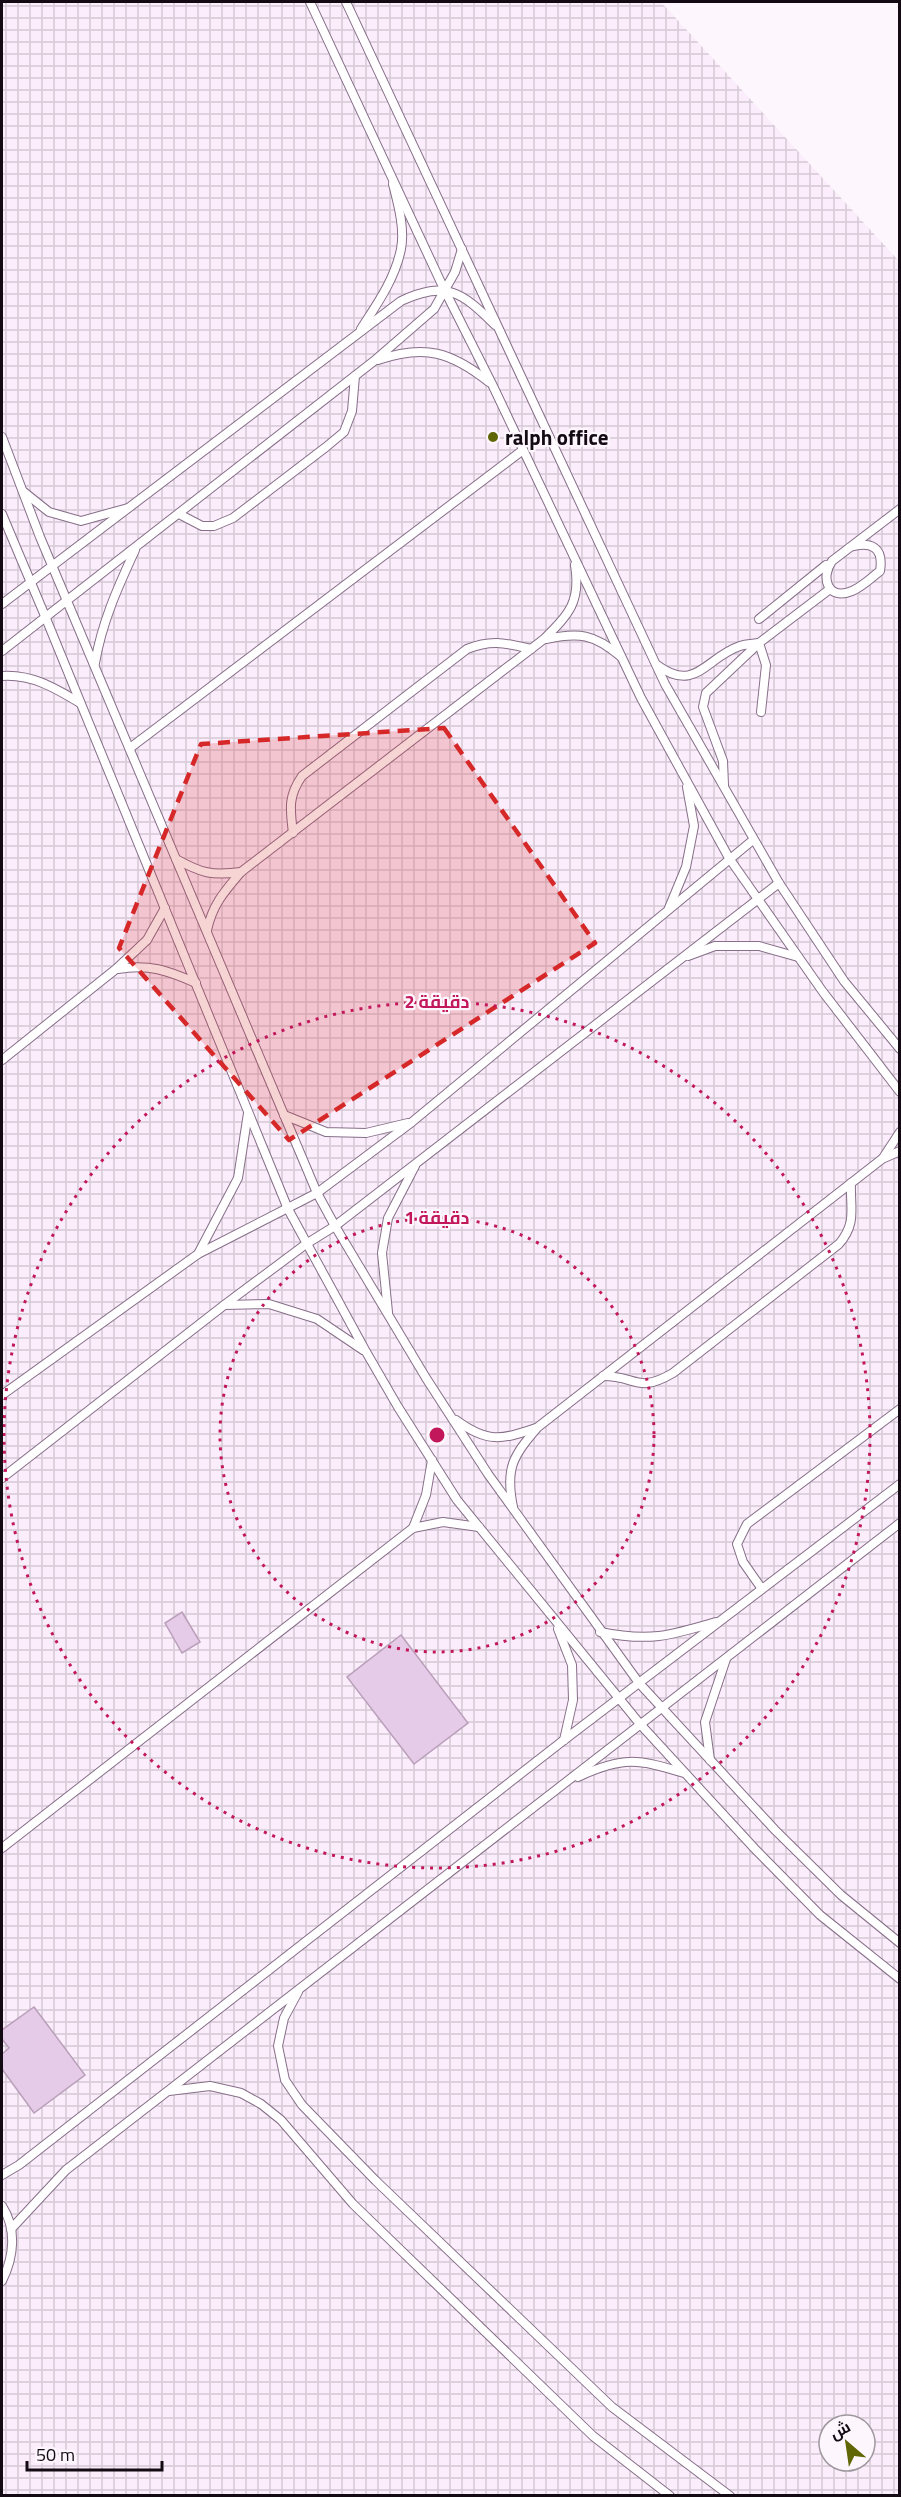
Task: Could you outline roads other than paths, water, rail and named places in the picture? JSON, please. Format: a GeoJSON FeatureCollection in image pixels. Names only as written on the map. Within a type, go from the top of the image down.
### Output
{"type":"FeatureCollection","features":[{"type":"Feature","properties":{"kind":"lane"},"geometry":{"type":"LineString","coordinates":[[310,2],[444,289],[492,384],[623,659],[686,779],[729,858],[798,957],[897,1089],[900,1098]]}},
{"type":"Feature","properties":{"kind":"lane"},"geometry":{"type":"LineString","coordinates":[[346,2],[656,663],[779,884],[844,981],[900,1049]]}},
{"type":"Feature","properties":{"kind":"lane"},"geometry":{"type":"LineString","coordinates":[[357,334],[385,293],[401,248],[401,220],[389,168]]}},
{"type":"Feature","properties":{"kind":"lane"},"geometry":{"type":"LineString","coordinates":[[2,651],[374,361],[434,309],[455,272],[462,249]]}},
{"type":"Feature","properties":{"kind":"lane"},"geometry":{"type":"LineString","coordinates":[[2,604],[31,581],[54,567],[401,301],[421,292],[444,289],[466,300],[499,329]]}},
{"type":"Feature","properties":{"kind":"lane"},"geometry":{"type":"LineString","coordinates":[[374,361],[402,352],[426,351],[452,357],[492,384]]}},
{"type":"Feature","properties":{"kind":"lane"},"geometry":{"type":"LineString","coordinates":[[179,514],[202,526],[214,526],[233,518],[326,447],[344,432],[352,411],[355,376]]}},
{"type":"Feature","properties":{"kind":"lane"},"geometry":{"type":"LineString","coordinates":[[2,437],[68,601],[317,1193],[388,1316],[514,1511],[600,1632],[660,1709],[841,1895],[900,1943]]}},
{"type":"Feature","properties":{"kind":"lane"},"geometry":{"type":"LineString","coordinates":[[130,748],[523,450]]}},
{"type":"Feature","properties":{"kind":"lane"},"geometry":{"type":"LineString","coordinates":[[22,490],[49,512],[81,521],[132,507]]}},
{"type":"Feature","properties":{"kind":"lane"},"geometry":{"type":"LineString","coordinates":[[759,619],[900,509]]}},
{"type":"Feature","properties":{"kind":"lane"},"geometry":{"type":"LineString","coordinates":[[2,514],[288,1209],[365,1350],[432,1460],[479,1527],[640,1724],[755,1849],[820,1915],[900,1979]]}},
{"type":"Feature","properties":{"kind":"lane"},"geometry":{"type":"LineString","coordinates":[[832,561],[825,571],[826,581],[830,589],[837,593],[849,592],[880,571],[882,560],[879,552],[872,546],[863,543],[850,547]]}},
{"type":"Feature","properties":{"kind":"lane"},"geometry":{"type":"LineString","coordinates":[[95,664],[100,633],[137,547]]}},
{"type":"Feature","properties":{"kind":"lane"},"geometry":{"type":"LineString","coordinates":[[207,932],[211,912],[223,892],[241,872],[544,639],[564,619],[575,601],[578,585],[573,555]]}},
{"type":"Feature","properties":{"kind":"lane"},"geometry":{"type":"LineString","coordinates":[[725,790],[723,761],[703,706],[706,693],[759,643],[830,589]]}},
{"type":"Feature","properties":{"kind":"lane"},"geometry":{"type":"LineString","coordinates":[[544,639],[568,634],[590,636],[606,644],[623,659]]}},
{"type":"Feature","properties":{"kind":"lane"},"geometry":{"type":"LineString","coordinates":[[293,833],[290,808],[294,788],[302,776],[467,649],[480,643],[497,641],[531,649]]}},
{"type":"Feature","properties":{"kind":"lane"},"geometry":{"type":"LineString","coordinates":[[656,663],[670,674],[692,675],[740,646],[759,643]]}},
{"type":"Feature","properties":{"kind":"lane"},"geometry":{"type":"LineString","coordinates":[[759,643],[766,665],[760,712]]}},
{"type":"Feature","properties":{"kind":"lane"},"geometry":{"type":"LineString","coordinates":[[2,676],[14,675],[43,681],[81,703]]}},
{"type":"Feature","properties":{"kind":"lane"},"geometry":{"type":"LineString","coordinates":[[669,909],[686,867],[694,826],[686,779]]}},
{"type":"Feature","properties":{"kind":"lane"},"geometry":{"type":"LineString","coordinates":[[2,1395],[198,1254],[317,1193],[412,1122],[753,840]]}},
{"type":"Feature","properties":{"kind":"lane"},"geometry":{"type":"LineString","coordinates":[[176,859],[199,872],[220,875],[241,872]]}},
{"type":"Feature","properties":{"kind":"lane"},"geometry":{"type":"LineString","coordinates":[[2,1478],[223,1306],[306,1244],[335,1226],[779,884]]}},
{"type":"Feature","properties":{"kind":"lane"},"geometry":{"type":"LineString","coordinates":[[2,1060],[116,969],[147,940],[165,908]]}},
{"type":"Feature","properties":{"kind":"lane"},"geometry":{"type":"LineString","coordinates":[[681,958],[715,946],[759,946],[798,957]]}},
{"type":"Feature","properties":{"kind":"lane"},"geometry":{"type":"LineString","coordinates":[[116,969],[140,966],[173,973],[196,983]]}},
{"type":"Feature","properties":{"kind":"lane"},"geometry":{"type":"LineString","coordinates":[[198,1254],[238,1178],[248,1112]]}},
{"type":"Feature","properties":{"kind":"lane"},"geometry":{"type":"LineString","coordinates":[[284,1115],[326,1132],[366,1133],[412,1122]]}},
{"type":"Feature","properties":{"kind":"lane"},"geometry":{"type":"LineString","coordinates":[[882,1160],[900,1132]]}},
{"type":"Feature","properties":{"kind":"lane"},"geometry":{"type":"LineString","coordinates":[[514,1511],[509,1488],[510,1467],[516,1453],[538,1427],[851,1183],[882,1160],[900,1151]]}},
{"type":"Feature","properties":{"kind":"lane"},"geometry":{"type":"LineString","coordinates":[[388,1316],[382,1253],[388,1218],[416,1163]]}},
{"type":"Feature","properties":{"kind":"lane"},"geometry":{"type":"LineString","coordinates":[[603,1376],[619,1376],[646,1384],[657,1382],[673,1373],[820,1259],[849,1233],[852,1212],[851,1183]]}},
{"type":"Feature","properties":{"kind":"lane"},"geometry":{"type":"LineString","coordinates":[[223,1306],[269,1304],[316,1319],[365,1350]]}},
{"type":"Feature","properties":{"kind":"lane"},"geometry":{"type":"LineString","coordinates":[[762,1589],[743,1562],[737,1544],[747,1524],[900,1409]]}},
{"type":"Feature","properties":{"kind":"lane"},"geometry":{"type":"LineString","coordinates":[[451,1416],[472,1432],[488,1438],[509,1438],[538,1427]]}},
{"type":"Feature","properties":{"kind":"lane"},"geometry":{"type":"LineString","coordinates":[[413,1528],[426,1495],[432,1460]]}},
{"type":"Feature","properties":{"kind":"lane"},"geometry":{"type":"LineString","coordinates":[[2,2175],[19,2166],[564,1740],[900,1484]]}},
{"type":"Feature","properties":{"kind":"lane"},"geometry":{"type":"LineString","coordinates":[[2,1848],[413,1528],[443,1522],[479,1527]]}},
{"type":"Feature","properties":{"kind":"lane"},"geometry":{"type":"LineString","coordinates":[[11,2229],[66,2170],[900,1523]]}},
{"type":"Feature","properties":{"kind":"lane"},"geometry":{"type":"LineString","coordinates":[[600,1632],[628,1638],[667,1637],[720,1621]]}},
{"type":"Feature","properties":{"kind":"lane"},"geometry":{"type":"LineString","coordinates":[[556,1622],[572,1665],[573,1700],[564,1740]]}},
{"type":"Feature","properties":{"kind":"lane"},"geometry":{"type":"LineString","coordinates":[[710,1762],[705,1722],[726,1658]]}},
{"type":"Feature","properties":{"kind":"lane"},"geometry":{"type":"LineString","coordinates":[[566,1782],[606,1764],[645,1761],[685,1773]]}},
{"type":"Feature","properties":{"kind":"lane"},"geometry":{"type":"LineString","coordinates":[[300,1989],[285,2018],[278,2046],[285,2080],[302,2105],[376,2181],[612,2407],[730,2496]]}},
{"type":"Feature","properties":{"kind":"lane"},"geometry":{"type":"LineString","coordinates":[[168,2091],[210,2086],[240,2093],[268,2109],[281,2120],[353,2204],[593,2436],[670,2496]]}},
{"type":"Feature","properties":{"kind":"lane"},"geometry":{"type":"LineString","coordinates":[[2,2206],[11,2229],[11,2255],[2,2281]]}},
{"type":"Feature","properties":{"kind":"place","name":"ralph office"},"geometry":{"type":"Point","coordinates":[493,437]}}]}
